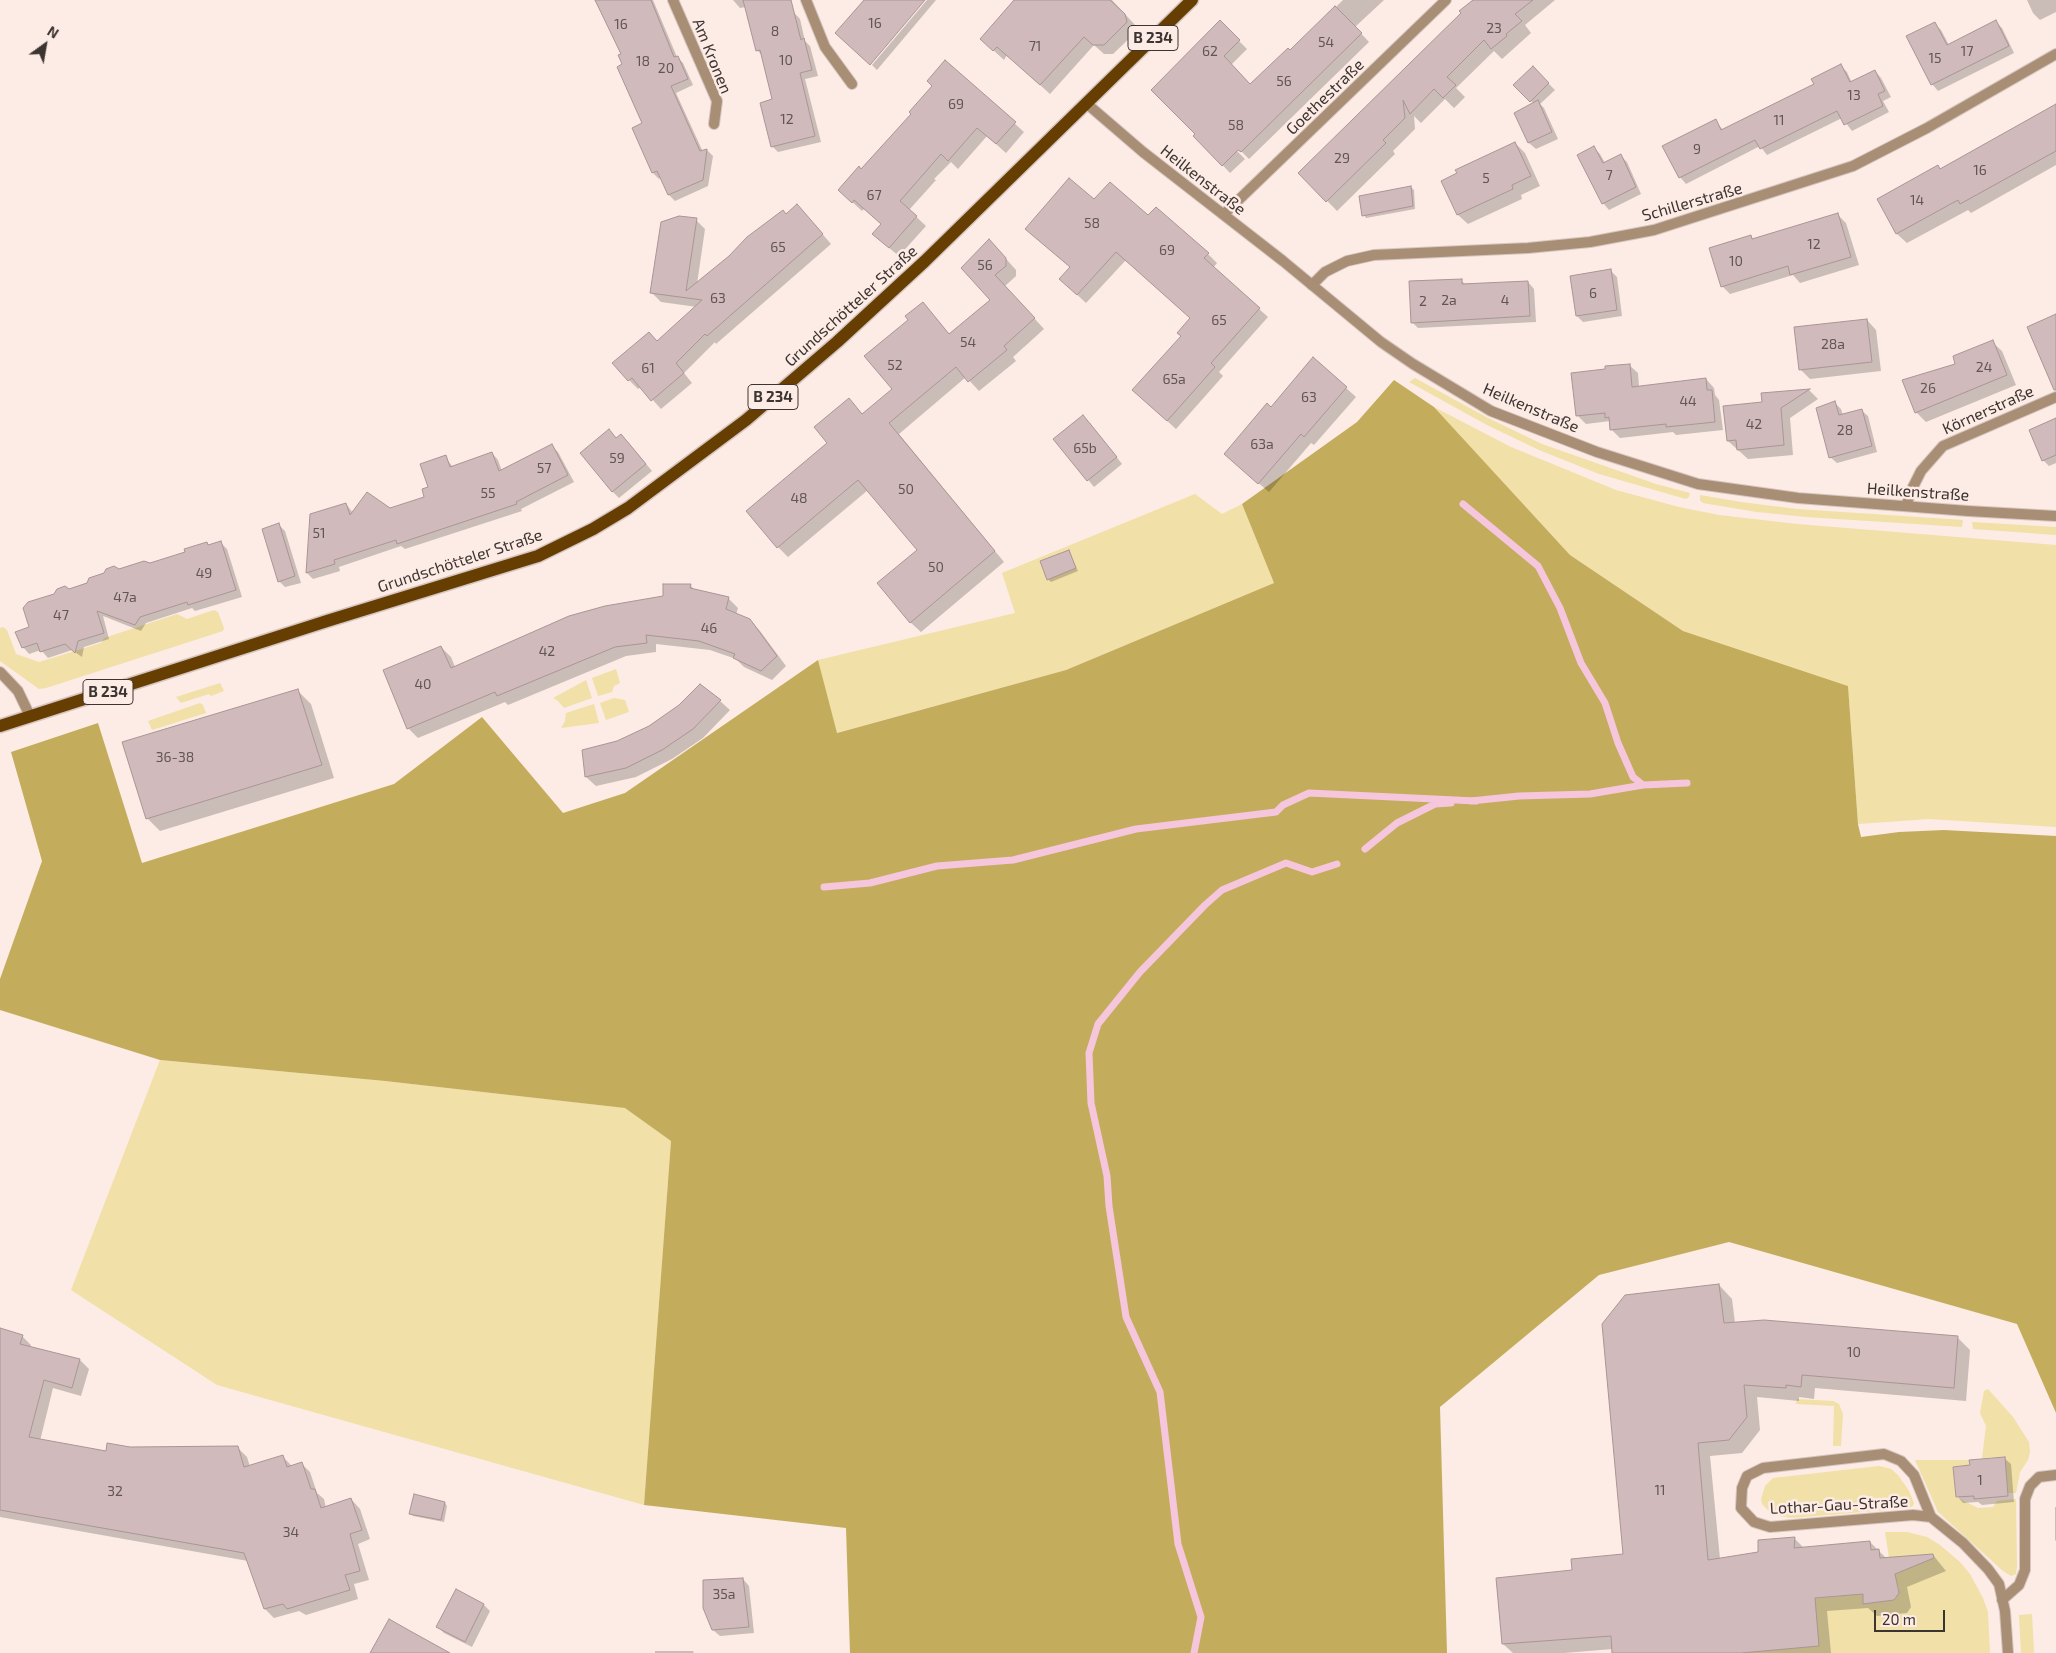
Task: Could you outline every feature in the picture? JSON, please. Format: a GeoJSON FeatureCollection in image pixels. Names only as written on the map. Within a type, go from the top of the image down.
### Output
{"type":"FeatureCollection","features":[{"type":"Feature","properties":{"kind":"main road","name":"Grundschötteler Straße"},"geometry":{"type":"LineString","coordinates":[[0,726],[327,621],[538,556],[593,529],[628,508],[732,432],[838,342],[925,261],[1192,0]]}},
{"type":"Feature","properties":{"kind":"street","name":"Am Kronen"},"geometry":{"type":"LineString","coordinates":[[673,0],[717,101],[714,124]]}},
{"type":"Feature","properties":{"kind":"street"},"geometry":{"type":"LineString","coordinates":[[806,0],[825,47],[852,84]]}},
{"type":"Feature","properties":{"kind":"street","name":"Goethestraße"},"geometry":{"type":"LineString","coordinates":[[1224,214],[1446,0]]}},
{"type":"Feature","properties":{"kind":"street","name":"Schillerstraße"},"geometry":{"type":"LineString","coordinates":[[1312,284],[1325,272],[1347,261],[1374,254],[1528,248],[1590,242],[1654,230],[1853,166],[1927,128],[2056,54]]}},
{"type":"Feature","properties":{"kind":"street","name":"Heilkenstraße"},"geometry":{"type":"LineString","coordinates":[[1086,103],[1143,152],[1312,284],[1389,348],[1412,364],[1491,410],[1597,452],[1698,484],[1798,498],[2056,516]]}},
{"type":"Feature","properties":{"kind":"street","name":"Körnerstraße"},"geometry":{"type":"LineString","coordinates":[[1906,506],[1921,471],[1943,446],[2056,397]]}},
{"type":"Feature","properties":{"kind":"street"},"geometry":{"type":"LineString","coordinates":[[0,672],[18,691],[30,716]]}},
{"type":"Feature","properties":{"kind":"street","name":"Lothar-Gau-Straße"},"geometry":{"type":"LineString","coordinates":[[1931,1517],[1914,1515],[1770,1527],[1754,1522],[1741,1508],[1742,1488],[1747,1476],[1763,1468],[1884,1454],[1901,1461],[1914,1475],[1931,1517],[1962,1542],[1988,1569],[1999,1584],[2005,1611],[2008,1653]]}},
{"type":"Feature","properties":{"kind":"street"},"geometry":{"type":"LineString","coordinates":[[2002,1600],[2019,1584],[2026,1570],[2025,1499],[2030,1486],[2038,1477],[2056,1475]]}},
{"type":"Feature","properties":{"kind":"shaded area"},"geometry":{"type":"Polygon","coordinates":[[[1415,378],[1488,418],[1542,444],[1656,484],[1690,493],[1689,497],[1686,499],[1599,474],[1539,450],[1487,425],[1409,382],[1415,378]]]}},
{"type":"Feature","properties":{"kind":"shaded area"},"geometry":{"type":"Polygon","coordinates":[[[1394,380],[1434,407],[1570,555],[1683,631],[1848,686],[1858,824],[1861,837],[1899,832],[1944,830],[2056,836],[2056,1413],[2017,1324],[1729,1242],[1599,1275],[1440,1407],[1447,1653],[850,1653],[846,1528],[644,1505],[671,1141],[625,1108],[385,1081],[160,1060],[0,1010],[0,979],[42,861],[11,752],[98,723],[142,863],[394,784],[482,717],[563,813],[625,793],[818,660],[837,733],[1066,670],[1274,583],[1242,504],[1357,422],[1394,380]]]}},
{"type":"Feature","properties":{"kind":"shaded area"},"geometry":{"type":"Polygon","coordinates":[[[1434,407],[1511,447],[1616,490],[1679,507],[1719,515],[1797,524],[2056,545],[2056,827],[1929,819],[1858,824],[1848,686],[1683,631],[1570,555],[1434,407]]]}},
{"type":"Feature","properties":{"kind":"shaded area"},"geometry":{"type":"Polygon","coordinates":[[[1195,494],[1222,514],[1242,504],[1274,583],[1066,670],[836,733],[818,660],[1015,613],[1002,573],[1195,494]]]}},
{"type":"Feature","properties":{"kind":"shaded area"},"geometry":{"type":"Polygon","coordinates":[[[1700,495],[1797,509],[1963,520],[1962,527],[1806,517],[1757,512],[1703,503],[1700,500],[1700,495]]]}},
{"type":"Feature","properties":{"kind":"shaded area"},"geometry":{"type":"Polygon","coordinates":[[[1972,522],[2056,527],[2056,535],[1973,529],[1972,522]]]}},
{"type":"Feature","properties":{"kind":"shaded area"},"geometry":{"type":"Polygon","coordinates":[[[214,610],[218,612],[224,628],[223,631],[46,688],[39,689],[0,661],[0,628],[3,627],[7,630],[16,654],[39,662],[101,643],[104,638],[177,614],[187,619],[214,610]]]}},
{"type":"Feature","properties":{"kind":"shaded area"},"geometry":{"type":"Polygon","coordinates":[[[616,669],[620,683],[614,686],[612,692],[598,696],[592,678],[616,669]]]}},
{"type":"Feature","properties":{"kind":"shaded area"},"geometry":{"type":"Polygon","coordinates":[[[586,680],[592,698],[564,708],[553,698],[586,680]]]}},
{"type":"Feature","properties":{"kind":"shaded area"},"geometry":{"type":"Polygon","coordinates":[[[220,683],[224,691],[211,696],[209,694],[181,703],[176,697],[220,683]]]}},
{"type":"Feature","properties":{"kind":"shaded area"},"geometry":{"type":"Polygon","coordinates":[[[614,698],[625,700],[629,712],[606,720],[600,703],[614,698]]]}},
{"type":"Feature","properties":{"kind":"shaded area"},"geometry":{"type":"Polygon","coordinates":[[[200,703],[203,705],[206,713],[152,730],[148,721],[200,703]]]}},
{"type":"Feature","properties":{"kind":"shaded area"},"geometry":{"type":"Polygon","coordinates":[[[594,704],[599,723],[561,728],[565,721],[566,713],[594,704]]]}},
{"type":"Feature","properties":{"kind":"shaded area"},"geometry":{"type":"Polygon","coordinates":[[[160,1060],[385,1081],[626,1108],[671,1141],[644,1505],[217,1385],[71,1290],[160,1060]]]}},
{"type":"Feature","properties":{"kind":"shaded area"},"geometry":{"type":"Polygon","coordinates":[[[1988,1389],[2013,1417],[2029,1442],[2030,1452],[2028,1460],[2020,1472],[2016,1493],[2008,1493],[2005,1457],[1982,1458],[1986,1426],[1980,1413],[1984,1391],[1988,1389]]]}},
{"type":"Feature","properties":{"kind":"shaded area"},"geometry":{"type":"Polygon","coordinates":[[[1797,1399],[1833,1401],[1839,1404],[1843,1414],[1841,1446],[1833,1446],[1834,1406],[1796,1404],[1797,1399]]]}},
{"type":"Feature","properties":{"kind":"shaded area"},"geometry":{"type":"Polygon","coordinates":[[[1915,1460],[1969,1460],[1970,1465],[1953,1467],[1956,1497],[1978,1508],[1993,1507],[1997,1501],[2016,1499],[2016,1574],[2011,1576],[2003,1571],[1938,1512],[1915,1460]]]}},
{"type":"Feature","properties":{"kind":"shaded area"},"geometry":{"type":"Polygon","coordinates":[[[1879,1466],[1891,1469],[1898,1475],[1909,1491],[1914,1503],[1913,1506],[1909,1508],[1792,1518],[1773,1515],[1762,1504],[1761,1499],[1765,1486],[1773,1478],[1879,1466]]]}},
{"type":"Feature","properties":{"kind":"shaded area"},"geometry":{"type":"Polygon","coordinates":[[[1885,1532],[1907,1532],[1927,1537],[1960,1562],[1970,1574],[1988,1612],[1990,1653],[1741,1653],[1798,1600],[1863,1594],[1863,1604],[1894,1600],[1899,1593],[1899,1588],[1894,1579],[1885,1532]]]}},
{"type":"Feature","properties":{"kind":"shaded area"},"geometry":{"type":"Polygon","coordinates":[[[2032,1614],[2034,1653],[2021,1653],[2019,1615],[2032,1614]]]}},
{"type":"Feature","properties":{"kind":"building"},"geometry":{"type":"Polygon","coordinates":[[[595,0],[651,0],[674,57],[678,56],[688,79],[671,86],[700,151],[707,149],[703,180],[668,195],[657,171],[652,173],[632,128],[642,123],[617,67],[622,64],[618,55],[621,54],[595,0]]]}},
{"type":"Feature","properties":{"kind":"building"},"geometry":{"type":"Polygon","coordinates":[[[743,0],[791,0],[801,40],[804,38],[812,70],[800,73],[815,136],[771,147],[760,103],[772,99],[760,50],[756,51],[743,0]]]}},
{"type":"Feature","properties":{"kind":"building"},"geometry":{"type":"Polygon","coordinates":[[[864,0],[925,0],[870,65],[835,33],[864,0]]]}},
{"type":"Feature","properties":{"kind":"building"},"geometry":{"type":"Polygon","coordinates":[[[1014,0],[1110,0],[1125,14],[1127,22],[1104,45],[1093,45],[1084,37],[1040,85],[997,47],[993,51],[980,39],[1014,0]]]}},
{"type":"Feature","properties":{"kind":"building"},"geometry":{"type":"Polygon","coordinates":[[[1473,0],[1533,0],[1515,14],[1522,21],[1506,34],[1507,36],[1491,49],[1484,40],[1447,77],[1456,85],[1443,98],[1434,89],[1410,114],[1403,100],[1405,118],[1383,140],[1386,143],[1326,202],[1298,173],[1461,13],[1459,11],[1473,0]]]}},
{"type":"Feature","properties":{"kind":"building"},"geometry":{"type":"Polygon","coordinates":[[[1335,6],[1362,33],[1241,152],[1238,150],[1222,166],[1193,136],[1195,134],[1151,90],[1220,20],[1240,40],[1224,56],[1250,84],[1288,48],[1290,50],[1335,6]]]}},
{"type":"Feature","properties":{"kind":"building"},"geometry":{"type":"Polygon","coordinates":[[[1996,20],[2009,46],[1931,85],[1906,36],[1935,22],[1947,45],[1996,20]]]}},
{"type":"Feature","properties":{"kind":"building"},"geometry":{"type":"Polygon","coordinates":[[[945,60],[1016,122],[996,144],[977,128],[948,161],[941,154],[900,201],[917,216],[889,248],[872,234],[881,224],[854,200],[852,203],[838,190],[859,166],[861,169],[911,114],[909,112],[932,86],[927,81],[945,60]]]}},
{"type":"Feature","properties":{"kind":"building"},"geometry":{"type":"Polygon","coordinates":[[[1841,64],[1850,82],[1875,70],[1885,91],[1878,94],[1883,106],[1844,125],[1837,111],[1760,149],[1755,140],[1679,178],[1662,146],[1716,119],[1721,130],[1814,84],[1811,79],[1841,64]]]}},
{"type":"Feature","properties":{"kind":"building"},"geometry":{"type":"Polygon","coordinates":[[[1533,66],[1549,83],[1530,102],[1513,85],[1533,66]]]}},
{"type":"Feature","properties":{"kind":"building"},"geometry":{"type":"Polygon","coordinates":[[[1538,100],[1552,132],[1528,143],[1514,113],[1538,100]]]}},
{"type":"Feature","properties":{"kind":"building"},"geometry":{"type":"Polygon","coordinates":[[[2056,104],[2056,151],[1960,204],[1958,200],[1896,234],[1877,199],[1938,165],[1940,169],[2056,104]]]}},
{"type":"Feature","properties":{"kind":"building"},"geometry":{"type":"Polygon","coordinates":[[[1515,142],[1531,176],[1512,185],[1513,189],[1457,215],[1441,181],[1457,173],[1455,170],[1515,142]]]}},
{"type":"Feature","properties":{"kind":"building"},"geometry":{"type":"Polygon","coordinates":[[[1594,146],[1603,163],[1621,154],[1636,187],[1602,204],[1577,155],[1594,146]]]}},
{"type":"Feature","properties":{"kind":"building"},"geometry":{"type":"Polygon","coordinates":[[[1069,178],[1094,199],[1110,182],[1148,215],[1156,207],[1209,253],[1204,258],[1260,308],[1211,363],[1215,367],[1167,421],[1132,390],[1181,336],[1177,333],[1190,318],[1116,252],[1077,295],[1059,279],[1070,267],[1025,229],[1069,178]]]}},
{"type":"Feature","properties":{"kind":"building"},"geometry":{"type":"Polygon","coordinates":[[[1411,186],[1413,206],[1362,216],[1359,196],[1411,186]]]}},
{"type":"Feature","properties":{"kind":"building"},"geometry":{"type":"Polygon","coordinates":[[[797,204],[823,234],[707,336],[705,334],[676,363],[684,373],[651,401],[632,378],[628,381],[612,363],[649,332],[657,341],[702,300],[650,293],[661,222],[679,216],[697,218],[686,291],[729,256],[747,237],[783,210],[786,214],[797,204]]]}},
{"type":"Feature","properties":{"kind":"building"},"geometry":{"type":"Polygon","coordinates":[[[1838,213],[1851,257],[1790,275],[1788,266],[1721,287],[1709,248],[1751,235],[1752,239],[1838,213]]]}},
{"type":"Feature","properties":{"kind":"building"},"geometry":{"type":"Polygon","coordinates":[[[989,239],[1006,258],[1006,266],[995,275],[1035,318],[1004,346],[1007,350],[968,382],[956,367],[889,423],[995,551],[910,623],[877,583],[917,550],[858,480],[777,548],[746,511],[827,443],[814,427],[849,398],[862,414],[892,389],[864,356],[908,320],[905,316],[923,302],[949,334],[990,300],[961,268],[989,239]]]}},
{"type":"Feature","properties":{"kind":"building"},"geometry":{"type":"Polygon","coordinates":[[[1611,269],[1617,310],[1576,316],[1570,276],[1611,269]]]}},
{"type":"Feature","properties":{"kind":"building"},"geometry":{"type":"Polygon","coordinates":[[[1462,279],[1462,284],[1528,281],[1530,316],[1411,323],[1409,281],[1462,279]]]}},
{"type":"Feature","properties":{"kind":"building"},"geometry":{"type":"Polygon","coordinates":[[[2056,314],[2056,390],[2054,390],[2027,327],[2056,314]]]}},
{"type":"Feature","properties":{"kind":"building"},"geometry":{"type":"Polygon","coordinates":[[[1867,319],[1872,362],[1799,370],[1794,327],[1867,319]]]}},
{"type":"Feature","properties":{"kind":"building"},"geometry":{"type":"Polygon","coordinates":[[[1993,340],[2007,375],[1915,413],[1902,380],[1955,364],[1953,356],[1993,340]]]}},
{"type":"Feature","properties":{"kind":"building"},"geometry":{"type":"Polygon","coordinates":[[[1313,357],[1347,387],[1304,437],[1301,434],[1258,484],[1224,454],[1267,403],[1271,407],[1313,357]]]}},
{"type":"Feature","properties":{"kind":"building"},"geometry":{"type":"Polygon","coordinates":[[[1630,364],[1632,387],[1706,378],[1707,390],[1712,390],[1715,422],[1666,427],[1666,424],[1610,430],[1609,417],[1605,418],[1605,413],[1576,416],[1571,373],[1605,369],[1605,366],[1630,364]]]}},
{"type":"Feature","properties":{"kind":"building"},"geometry":{"type":"Polygon","coordinates":[[[1810,389],[1781,408],[1784,445],[1737,450],[1736,440],[1727,441],[1723,406],[1762,402],[1761,393],[1810,389]]]}},
{"type":"Feature","properties":{"kind":"building"},"geometry":{"type":"Polygon","coordinates":[[[1835,401],[1839,415],[1862,409],[1872,446],[1829,458],[1816,408],[1835,401]]]}},
{"type":"Feature","properties":{"kind":"building"},"geometry":{"type":"Polygon","coordinates":[[[1083,415],[1117,457],[1087,481],[1053,439],[1083,415]]]}},
{"type":"Feature","properties":{"kind":"building"},"geometry":{"type":"Polygon","coordinates":[[[2056,418],[2056,455],[2042,461],[2029,430],[2056,418]]]}},
{"type":"Feature","properties":{"kind":"building"},"geometry":{"type":"Polygon","coordinates":[[[609,429],[616,438],[621,434],[646,464],[612,492],[580,453],[609,429]]]}},
{"type":"Feature","properties":{"kind":"building"},"geometry":{"type":"Polygon","coordinates":[[[552,444],[568,475],[516,502],[517,504],[397,544],[396,540],[334,560],[335,564],[306,573],[310,514],[346,503],[350,515],[367,492],[390,508],[424,497],[422,489],[428,487],[420,464],[446,455],[450,467],[492,452],[499,471],[552,444]]]}},
{"type":"Feature","properties":{"kind":"building"},"geometry":{"type":"Polygon","coordinates":[[[279,523],[295,576],[278,582],[262,529],[279,523]]]}},
{"type":"Feature","properties":{"kind":"building"},"geometry":{"type":"Polygon","coordinates":[[[221,541],[236,590],[188,605],[187,602],[140,617],[135,625],[97,611],[104,633],[78,641],[75,653],[65,644],[40,652],[37,643],[22,648],[15,632],[29,627],[23,608],[28,602],[54,594],[57,589],[65,586],[69,589],[87,583],[89,578],[104,573],[106,569],[114,566],[119,569],[144,561],[150,563],[185,552],[184,549],[207,542],[208,545],[221,541]]]}},
{"type":"Feature","properties":{"kind":"building"},"geometry":{"type":"Polygon","coordinates":[[[1069,550],[1076,568],[1047,580],[1040,561],[1069,550]]]}},
{"type":"Feature","properties":{"kind":"building"},"geometry":{"type":"Polygon","coordinates":[[[663,584],[691,584],[690,588],[729,597],[726,609],[750,619],[777,656],[761,671],[733,658],[735,654],[699,641],[646,635],[647,643],[615,647],[497,696],[495,692],[407,729],[383,670],[441,646],[451,668],[569,616],[605,606],[663,596],[663,584]]]}},
{"type":"Feature","properties":{"kind":"building"},"geometry":{"type":"Polygon","coordinates":[[[700,684],[721,700],[693,729],[662,750],[626,768],[585,777],[582,750],[617,741],[649,726],[679,705],[700,684]]]}},
{"type":"Feature","properties":{"kind":"building"},"geometry":{"type":"Polygon","coordinates":[[[298,689],[322,765],[146,819],[122,742],[298,689]]]}},
{"type":"Feature","properties":{"kind":"building"},"geometry":{"type":"Polygon","coordinates":[[[1719,1284],[1724,1323],[1764,1320],[1958,1336],[1954,1388],[1802,1375],[1801,1387],[1786,1385],[1786,1388],[1744,1385],[1747,1417],[1729,1440],[1698,1443],[1708,1560],[1758,1552],[1758,1540],[1795,1537],[1794,1548],[1870,1541],[1871,1550],[1879,1549],[1880,1558],[1933,1554],[1934,1558],[1895,1574],[1899,1593],[1894,1600],[1863,1604],[1863,1594],[1815,1598],[1819,1646],[1741,1653],[1612,1653],[1611,1636],[1502,1644],[1496,1578],[1572,1570],[1571,1559],[1623,1554],[1602,1324],[1625,1295],[1719,1284]]]}},
{"type":"Feature","properties":{"kind":"building"},"geometry":{"type":"Polygon","coordinates":[[[0,1328],[23,1335],[20,1344],[80,1359],[72,1388],[44,1380],[29,1437],[106,1451],[107,1443],[130,1447],[238,1446],[244,1467],[283,1455],[287,1467],[302,1462],[311,1489],[315,1489],[321,1508],[351,1498],[362,1530],[350,1534],[360,1571],[345,1575],[350,1590],[287,1609],[283,1604],[264,1609],[244,1553],[0,1510],[0,1328]]]}},
{"type":"Feature","properties":{"kind":"building"},"geometry":{"type":"Polygon","coordinates":[[[2005,1457],[2008,1496],[1974,1499],[1974,1496],[1956,1497],[1953,1467],[1970,1465],[1969,1460],[2005,1457]]]}},
{"type":"Feature","properties":{"kind":"building"},"geometry":{"type":"Polygon","coordinates":[[[414,1494],[445,1502],[441,1520],[409,1514],[414,1494]]]}},
{"type":"Feature","properties":{"kind":"building"},"geometry":{"type":"Polygon","coordinates":[[[743,1578],[749,1627],[712,1630],[703,1608],[703,1580],[743,1578]]]}},
{"type":"Feature","properties":{"kind":"building"},"geometry":{"type":"Polygon","coordinates":[[[456,1589],[484,1604],[465,1642],[436,1627],[456,1589]]]}},
{"type":"Feature","properties":{"kind":"building"},"geometry":{"type":"Polygon","coordinates":[[[389,1619],[412,1632],[450,1653],[370,1653],[389,1619]]]}},
{"type":"Feature","properties":{"kind":"waterway"},"geometry":{"type":"LineString","coordinates":[[1463,504],[1538,566],[1560,608],[1581,663],[1605,703],[1618,743],[1633,777],[1643,785]]}},
{"type":"Feature","properties":{"kind":"waterway"},"geometry":{"type":"LineString","coordinates":[[1471,801],[1519,796],[1590,794],[1643,785],[1687,783]]}},
{"type":"Feature","properties":{"kind":"waterway"},"geometry":{"type":"LineString","coordinates":[[824,887],[870,883],[937,866],[1013,860],[1136,829],[1276,812],[1283,805],[1309,793],[1476,801]]}},
{"type":"Feature","properties":{"kind":"waterway"},"geometry":{"type":"LineString","coordinates":[[1365,849],[1397,823],[1435,804],[1451,803]]}},
{"type":"Feature","properties":{"kind":"waterway"},"geometry":{"type":"LineString","coordinates":[[1194,1653],[1201,1617],[1178,1544],[1160,1392],[1126,1317],[1109,1206],[1107,1176],[1091,1103],[1089,1053],[1098,1024],[1140,972],[1222,890],[1286,863],[1312,872],[1337,864]]}}]}
